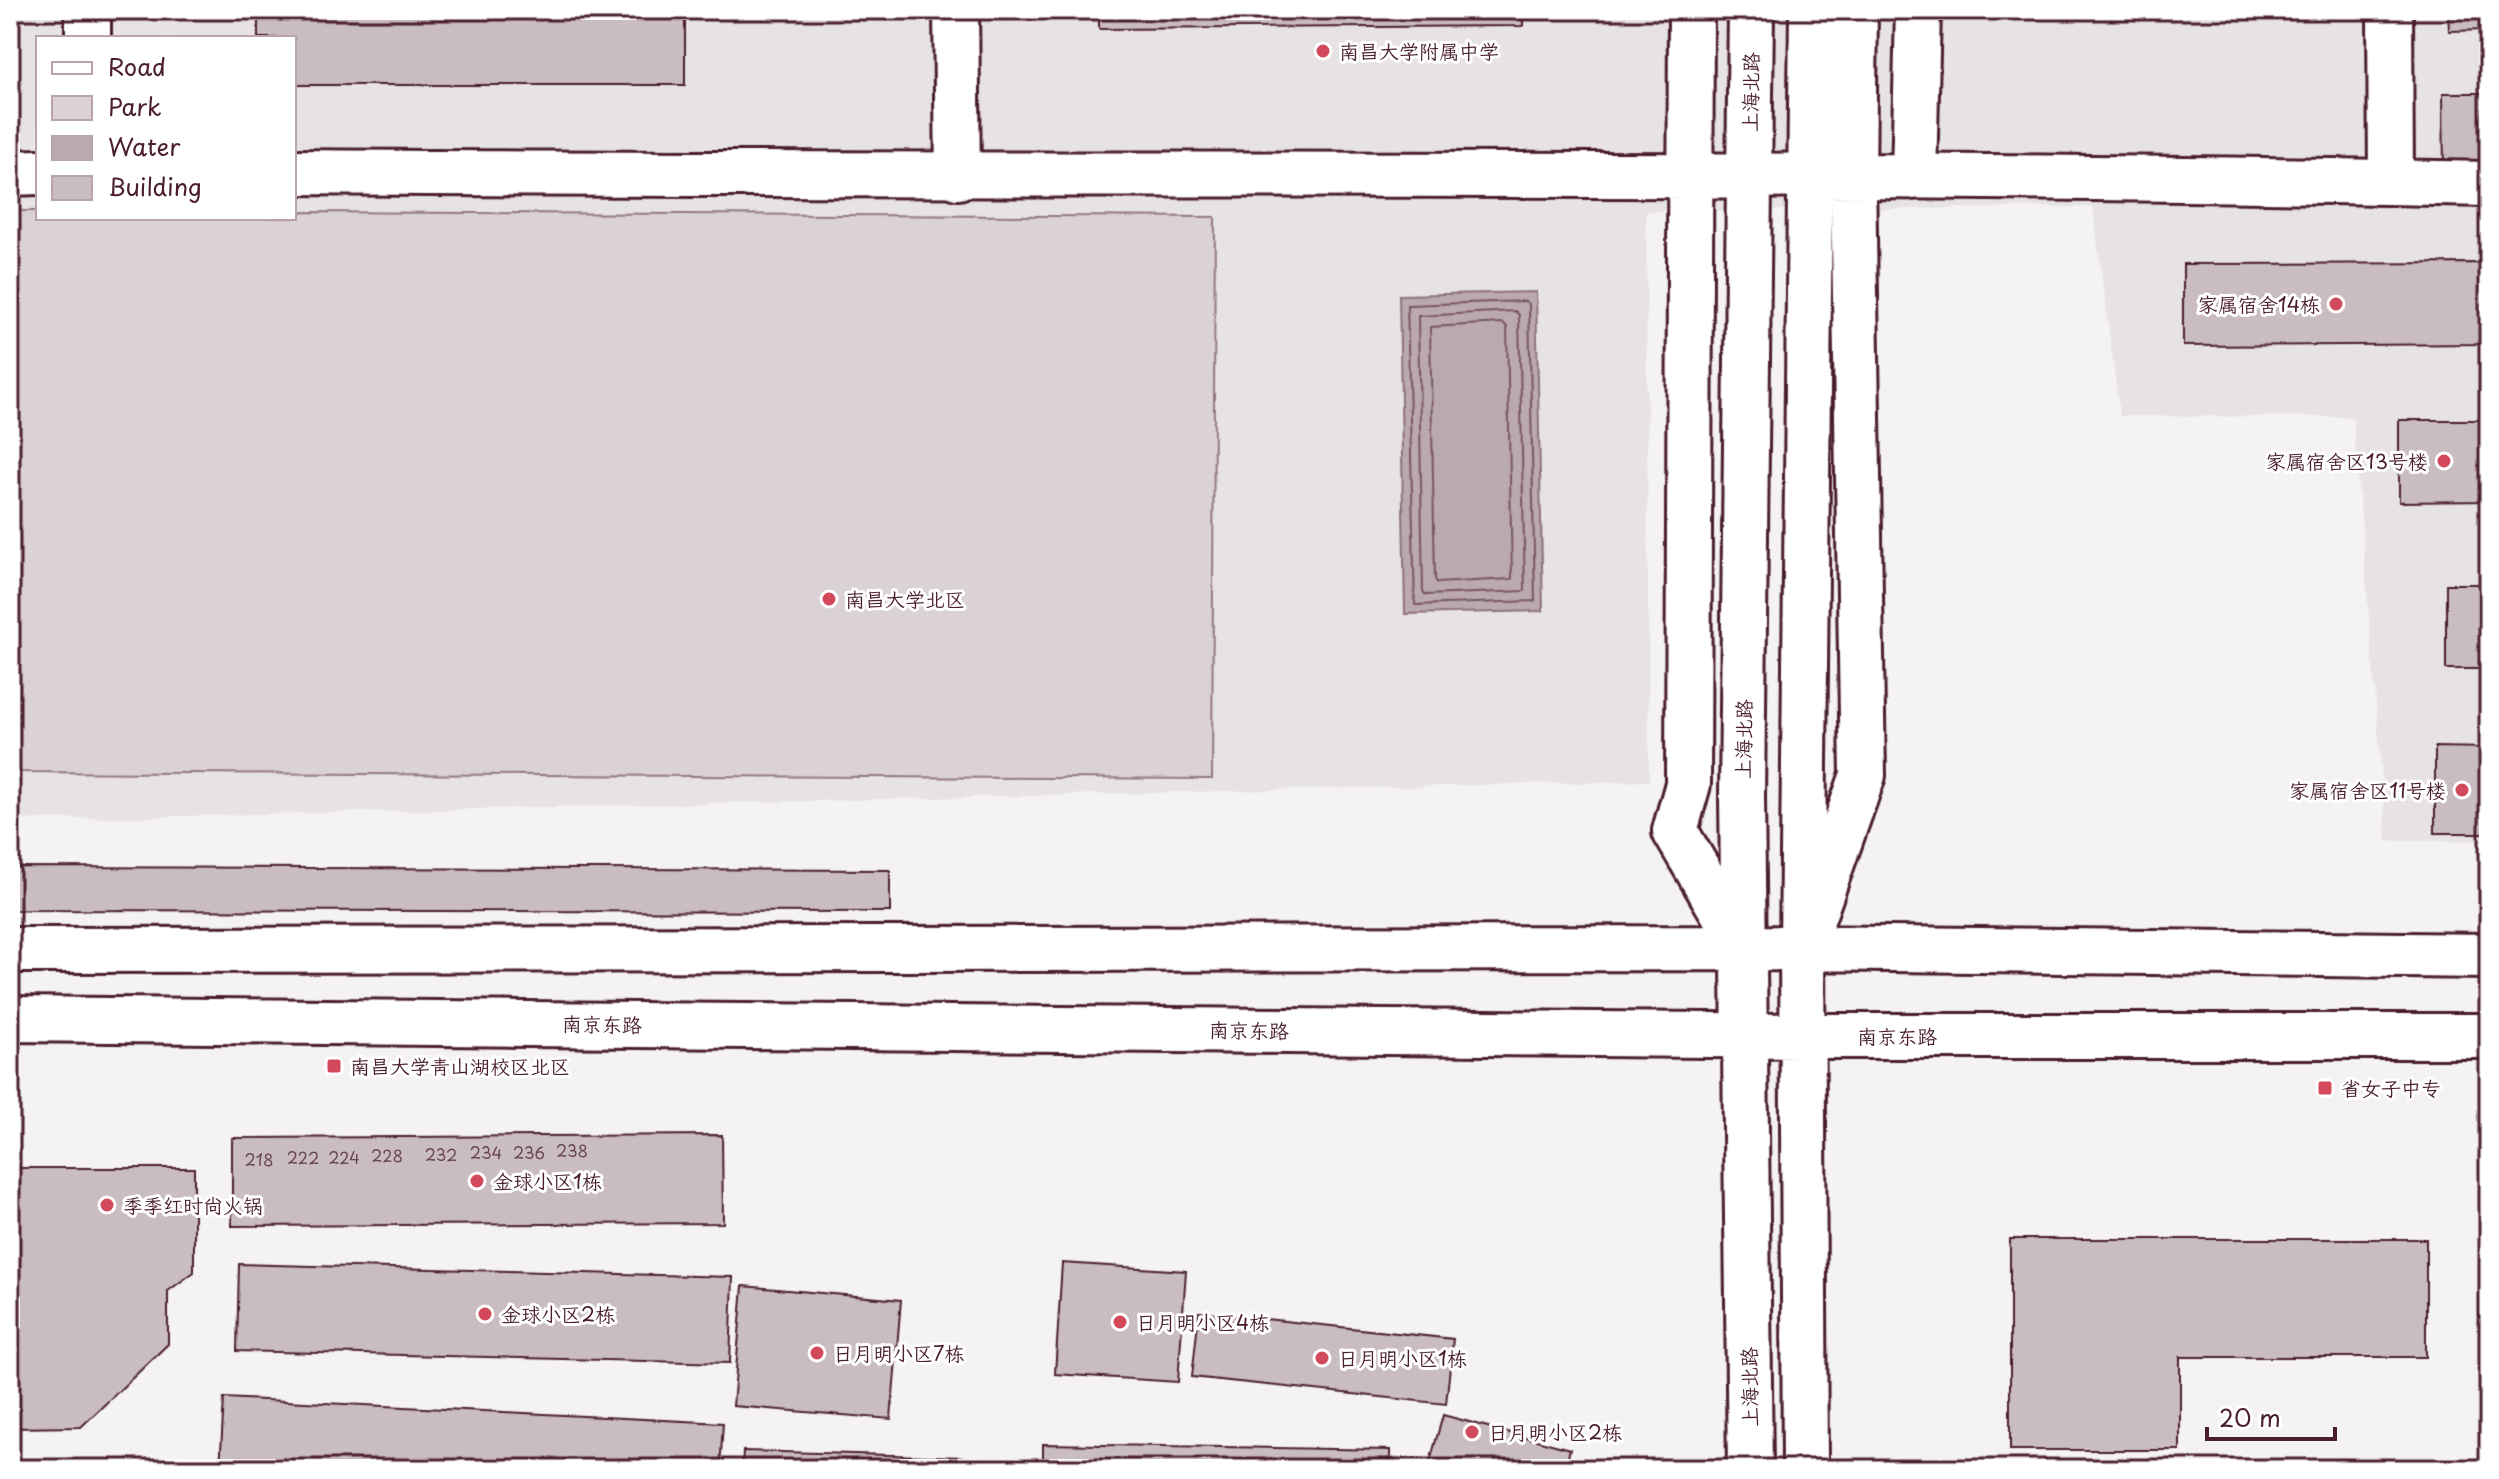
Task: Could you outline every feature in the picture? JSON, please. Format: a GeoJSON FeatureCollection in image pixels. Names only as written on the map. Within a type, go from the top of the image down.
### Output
{"type":"FeatureCollection","features":[{"type":"Feature","properties":{"kind":"main road"},"geometry":{"type":"LineString","coordinates":[[88,10],[88,36]]}},
{"type":"Feature","properties":{"kind":"main road"},"geometry":{"type":"LineString","coordinates":[[956,10],[958,177]]}},
{"type":"Feature","properties":{"kind":"main road"},"geometry":{"type":"LineString","coordinates":[[1691,10],[1688,784],[1675,831],[1744,948]]}},
{"type":"Feature","properties":{"kind":"main road","name":"上海北路"},"geometry":{"type":"LineString","coordinates":[[1750,1469],[1744,948],[1751,10]]}},
{"type":"Feature","properties":{"kind":"main road"},"geometry":{"type":"LineString","coordinates":[[1802,948],[1863,775],[1832,176],[1812,10]]}},
{"type":"Feature","properties":{"kind":"main road"},"geometry":{"type":"LineString","coordinates":[[1805,1469],[1802,948],[1832,176],[1855,10]]}},
{"type":"Feature","properties":{"kind":"main road"},"geometry":{"type":"LineString","coordinates":[[1914,177],[1918,10]]}},
{"type":"Feature","properties":{"kind":"main road"},"geometry":{"type":"LineString","coordinates":[[2390,10],[2391,182]]}},
{"type":"Feature","properties":{"kind":"main road"},"geometry":{"type":"LineString","coordinates":[[10,173],[36,172]]}},
{"type":"Feature","properties":{"kind":"main road"},"geometry":{"type":"LineString","coordinates":[[296,172],[958,177],[1748,174],[2489,184]]}},
{"type":"Feature","properties":{"kind":"main road"},"geometry":{"type":"LineString","coordinates":[[10,950],[1802,948],[2489,956]]}},
{"type":"Feature","properties":{"kind":"main road","name":"南京东路"},"geometry":{"type":"LineString","coordinates":[[10,1019],[1804,1036],[2489,1036]]}},
{"type":"Feature","properties":{"kind":"shaded area","name":"南昌大学北区"},"geometry":{"type":"Polygon","coordinates":[[[10,10],[2489,10],[2489,841],[2387,841],[2353,417],[2120,416],[2093,207],[1646,211],[1649,781],[10,820],[10,10]]]}},
{"type":"Feature","properties":{"kind":"green space"},"geometry":{"type":"Polygon","coordinates":[[[10,211],[36,211],[36,220],[296,220],[296,212],[1215,217],[1212,779],[10,772],[10,211]]]}},
{"type":"Feature","properties":{"kind":"water"},"geometry":{"type":"Polygon","coordinates":[[[1536,292],[1543,611],[1405,614],[1399,295],[1536,292]]]}},
{"type":"Feature","properties":{"kind":"building"},"geometry":{"type":"Polygon","coordinates":[[[258,10],[685,10],[685,85],[296,85],[296,36],[258,36],[258,10]]]}},
{"type":"Feature","properties":{"kind":"building"},"geometry":{"type":"Polygon","coordinates":[[[1099,10],[1523,10],[1523,26],[1099,29],[1099,10]]]}},
{"type":"Feature","properties":{"kind":"building"},"geometry":{"type":"Polygon","coordinates":[[[2448,10],[2489,10],[2489,30],[2449,31],[2448,10]]]}},
{"type":"Feature","properties":{"kind":"building"},"geometry":{"type":"Polygon","coordinates":[[[2443,93],[2489,93],[2489,174],[2444,174],[2443,93]]]}},
{"type":"Feature","properties":{"kind":"building","name":"家属宿舍14栋"},"geometry":{"type":"Polygon","coordinates":[[[2489,263],[2489,344],[2183,346],[2183,264],[2489,263]]]}},
{"type":"Feature","properties":{"kind":"building","name":"家属宿舍区13号楼"},"geometry":{"type":"Polygon","coordinates":[[[2399,420],[2489,420],[2489,501],[2399,502],[2399,420]]]}},
{"type":"Feature","properties":{"kind":"building"},"geometry":{"type":"Polygon","coordinates":[[[2446,584],[2489,584],[2489,669],[2446,669],[2446,584]]]}},
{"type":"Feature","properties":{"kind":"building","name":"家属宿舍区11号楼"},"geometry":{"type":"Polygon","coordinates":[[[2435,747],[2489,748],[2489,833],[2435,833],[2435,747]]]}},
{"type":"Feature","properties":{"kind":"building"},"geometry":{"type":"Polygon","coordinates":[[[10,867],[890,870],[890,912],[10,910],[10,867]]]}},
{"type":"Feature","properties":{"kind":"building","name":"金球小区1栋"},"geometry":{"type":"Polygon","coordinates":[[[722,1135],[723,1223],[232,1226],[232,1138],[722,1135]]]}},
{"type":"Feature","properties":{"kind":"building"},"geometry":{"type":"Polygon","coordinates":[[[10,1168],[194,1168],[194,1272],[168,1291],[168,1344],[81,1427],[10,1428],[10,1168]]]}},
{"type":"Feature","properties":{"kind":"building"},"geometry":{"type":"Polygon","coordinates":[[[2010,1239],[2426,1239],[2426,1357],[2180,1357],[2180,1450],[2010,1450],[2010,1239]]]}},
{"type":"Feature","properties":{"kind":"building","name":"日月明小区4栋"},"geometry":{"type":"Polygon","coordinates":[[[1062,1263],[1186,1271],[1178,1382],[1055,1374],[1062,1263]]]}},
{"type":"Feature","properties":{"kind":"building","name":"金球小区2栋"},"geometry":{"type":"Polygon","coordinates":[[[239,1264],[733,1277],[730,1363],[237,1351],[239,1264]]]}},
{"type":"Feature","properties":{"kind":"building","name":"日月明小区7栋"},"geometry":{"type":"Polygon","coordinates":[[[743,1286],[901,1300],[891,1419],[733,1406],[743,1286]]]}},
{"type":"Feature","properties":{"kind":"building","name":"日月明小区1栋"},"geometry":{"type":"Polygon","coordinates":[[[1199,1312],[1453,1339],[1446,1404],[1192,1377],[1199,1312]]]}},
{"type":"Feature","properties":{"kind":"building"},"geometry":{"type":"Polygon","coordinates":[[[224,1398],[723,1423],[720,1469],[220,1469],[224,1398]]]}},
{"type":"Feature","properties":{"kind":"building","name":"日月明小区2栋"},"geometry":{"type":"Polygon","coordinates":[[[1443,1415],[1570,1449],[1565,1469],[1428,1469],[1443,1415]]]}},
{"type":"Feature","properties":{"kind":"building"},"geometry":{"type":"Polygon","coordinates":[[[1043,1444],[1390,1450],[1390,1469],[1043,1469],[1043,1444]]]}},
{"type":"Feature","properties":{"kind":"building"},"geometry":{"type":"Polygon","coordinates":[[[743,1451],[963,1457],[963,1469],[742,1469],[743,1451]]]}},
{"type":"Feature","properties":{"kind":"place","name":"南昌大学附属中学"},"geometry":{"type":"Point","coordinates":[1323,51]}},
{"type":"Feature","properties":{"kind":"place","name":"家属宿舍14栋"},"geometry":{"type":"Point","coordinates":[2336,304]}},
{"type":"Feature","properties":{"kind":"place","name":"家属宿舍区13号楼"},"geometry":{"type":"Point","coordinates":[2444,461]}},
{"type":"Feature","properties":{"kind":"place","name":"南昌大学北区"},"geometry":{"type":"Point","coordinates":[829,599]}},
{"type":"Feature","properties":{"kind":"place","name":"家属宿舍区11号楼"},"geometry":{"type":"Point","coordinates":[2462,790]}},
{"type":"Feature","properties":{"kind":"place","name":"南昌大学青山湖校区北区"},"geometry":{"type":"Point","coordinates":[334,1066]}},
{"type":"Feature","properties":{"kind":"place","name":"省女子中专"},"geometry":{"type":"Point","coordinates":[2325,1088]}},
{"type":"Feature","properties":{"kind":"place","name":"金球小区1栋"},"geometry":{"type":"Point","coordinates":[477,1181]}},
{"type":"Feature","properties":{"kind":"place","name":"季季红时尚火锅"},"geometry":{"type":"Point","coordinates":[107,1205]}},
{"type":"Feature","properties":{"kind":"place","name":"金球小区2栋"},"geometry":{"type":"Point","coordinates":[485,1314]}},
{"type":"Feature","properties":{"kind":"place","name":"日月明小区4栋"},"geometry":{"type":"Point","coordinates":[1120,1322]}},
{"type":"Feature","properties":{"kind":"place","name":"日月明小区7栋"},"geometry":{"type":"Point","coordinates":[817,1353]}},
{"type":"Feature","properties":{"kind":"place","name":"日月明小区1栋"},"geometry":{"type":"Point","coordinates":[1322,1358]}},
{"type":"Feature","properties":{"kind":"place","name":"日月明小区2栋"},"geometry":{"type":"Point","coordinates":[1472,1432]}}]}
